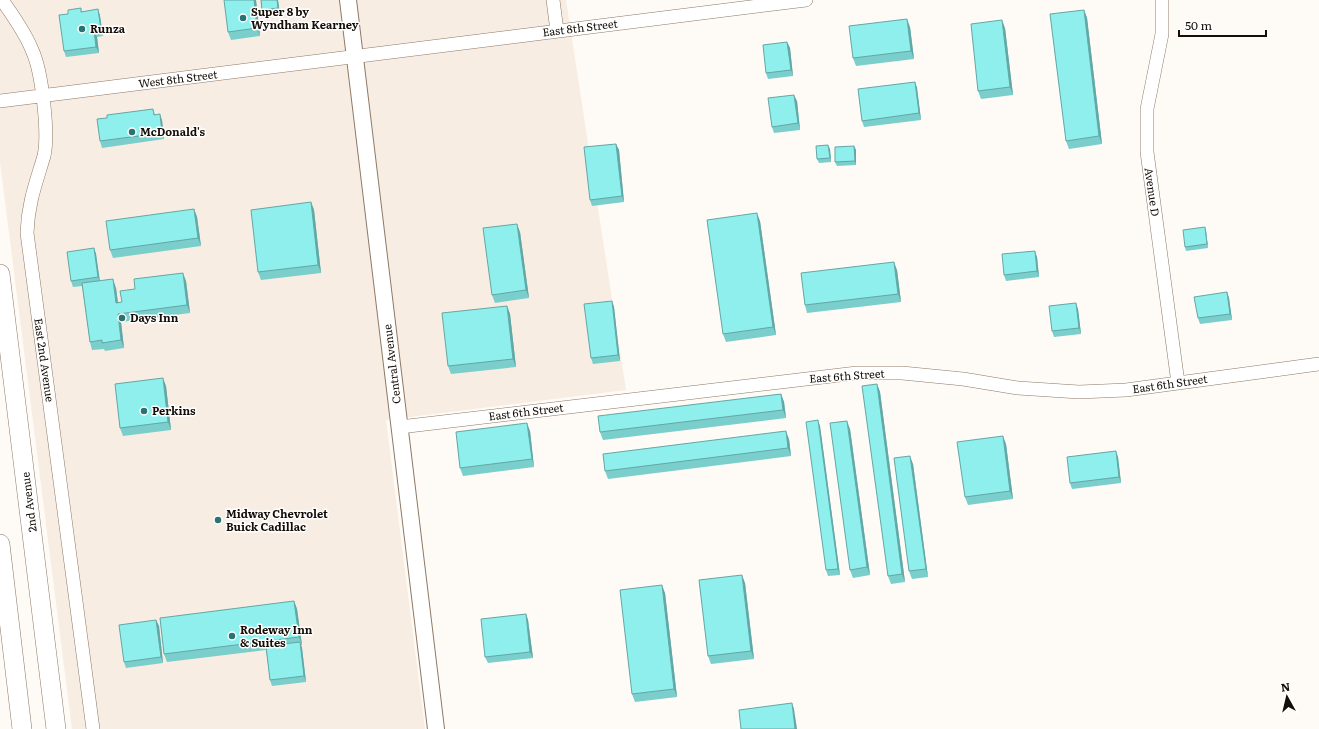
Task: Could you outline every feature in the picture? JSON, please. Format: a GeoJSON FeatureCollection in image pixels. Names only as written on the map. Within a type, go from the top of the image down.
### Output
{"type":"FeatureCollection","features":[{"type":"Feature","properties":{"kind":"main road","name":"2nd Avenue"},"geometry":{"type":"LineString","coordinates":[[0,274],[56,729]]}},
{"type":"Feature","properties":{"kind":"main road"},"geometry":{"type":"LineString","coordinates":[[0,544],[22,729]]}},
{"type":"Feature","properties":{"kind":"street","name":"East 2nd Avenue"},"geometry":{"type":"LineString","coordinates":[[2,0],[19,25],[33,51],[42,96],[45,123],[44,154],[36,178],[28,212],[27,233],[93,729]]}},
{"type":"Feature","properties":{"kind":"street","name":"Central Avenue"},"geometry":{"type":"LineString","coordinates":[[348,0],[436,729]]}},
{"type":"Feature","properties":{"kind":"street"},"geometry":{"type":"LineString","coordinates":[[553,0],[557,31]]}},
{"type":"Feature","properties":{"kind":"street","name":"East 8th Street"},"geometry":{"type":"LineString","coordinates":[[355,57],[756,3],[806,0]]}},
{"type":"Feature","properties":{"kind":"street","name":"Avenue D"},"geometry":{"type":"LineString","coordinates":[[1162,0],[1162,34],[1147,109],[1147,152],[1178,383]]}},
{"type":"Feature","properties":{"kind":"street","name":"West 8th Street"},"geometry":{"type":"LineString","coordinates":[[0,101],[355,57]]}},
{"type":"Feature","properties":{"kind":"street","name":"East 6th Street"},"geometry":{"type":"LineString","coordinates":[[400,427],[857,373],[902,373],[963,379],[1018,388],[1079,392],[1126,390],[1319,364]]}},
{"type":"Feature","properties":{"kind":"shaded area"},"geometry":{"type":"Polygon","coordinates":[[[0,0],[566,0],[626,390],[386,420],[425,729],[72,729],[0,162],[0,0]]]}},
{"type":"Feature","properties":{"kind":"building","name":"Super 8 by Wyndham Kearney"},"geometry":{"type":"Polygon","coordinates":[[[224,0],[254,0],[257,28],[228,32],[224,0]]]}},
{"type":"Feature","properties":{"kind":"building"},"geometry":{"type":"Polygon","coordinates":[[[261,0],[277,0],[278,8],[262,10],[261,0]]]}},
{"type":"Feature","properties":{"kind":"building","name":"Runza"},"geometry":{"type":"Polygon","coordinates":[[[81,8],[81,12],[98,9],[101,30],[94,31],[96,47],[64,51],[59,15],[68,14],[68,10],[81,8]]]}},
{"type":"Feature","properties":{"kind":"building"},"geometry":{"type":"Polygon","coordinates":[[[1084,10],[1099,136],[1066,141],[1050,14],[1084,10]]]}},
{"type":"Feature","properties":{"kind":"building"},"geometry":{"type":"Polygon","coordinates":[[[907,19],[911,51],[853,58],[849,26],[907,19]]]}},
{"type":"Feature","properties":{"kind":"building"},"geometry":{"type":"Polygon","coordinates":[[[1002,20],[1010,87],[978,91],[971,24],[1002,20]]]}},
{"type":"Feature","properties":{"kind":"building"},"geometry":{"type":"Polygon","coordinates":[[[787,42],[791,70],[766,73],[763,45],[787,42]]]}},
{"type":"Feature","properties":{"kind":"building"},"geometry":{"type":"Polygon","coordinates":[[[915,82],[919,113],[862,121],[858,89],[915,82]]]}},
{"type":"Feature","properties":{"kind":"building"},"geometry":{"type":"Polygon","coordinates":[[[794,95],[798,123],[772,127],[768,98],[794,95]]]}},
{"type":"Feature","properties":{"kind":"building","name":"McDonald's"},"geometry":{"type":"Polygon","coordinates":[[[153,109],[154,115],[160,114],[162,133],[100,141],[97,119],[107,118],[107,115],[153,109]]]}},
{"type":"Feature","properties":{"kind":"building"},"geometry":{"type":"Polygon","coordinates":[[[616,144],[622,196],[590,200],[584,147],[616,144]]]}},
{"type":"Feature","properties":{"kind":"building"},"geometry":{"type":"Polygon","coordinates":[[[828,145],[830,158],[817,159],[816,146],[828,145]]]}},
{"type":"Feature","properties":{"kind":"building"},"geometry":{"type":"Polygon","coordinates":[[[854,146],[855,161],[835,162],[835,147],[854,146]]]}},
{"type":"Feature","properties":{"kind":"building"},"geometry":{"type":"Polygon","coordinates":[[[311,202],[318,265],[258,272],[251,210],[311,202]]]}},
{"type":"Feature","properties":{"kind":"building"},"geometry":{"type":"Polygon","coordinates":[[[194,209],[198,238],[110,250],[106,221],[194,209]]]}},
{"type":"Feature","properties":{"kind":"building"},"geometry":{"type":"Polygon","coordinates":[[[757,213],[773,327],[723,334],[707,220],[757,213]]]}},
{"type":"Feature","properties":{"kind":"building"},"geometry":{"type":"Polygon","coordinates":[[[517,224],[526,290],[492,295],[483,228],[517,224]]]}},
{"type":"Feature","properties":{"kind":"building"},"geometry":{"type":"Polygon","coordinates":[[[1205,227],[1207,244],[1185,247],[1183,230],[1205,227]]]}},
{"type":"Feature","properties":{"kind":"building"},"geometry":{"type":"Polygon","coordinates":[[[94,248],[98,277],[71,281],[67,252],[94,248]]]}},
{"type":"Feature","properties":{"kind":"building"},"geometry":{"type":"Polygon","coordinates":[[[1035,251],[1037,271],[1004,275],[1002,254],[1035,251]]]}},
{"type":"Feature","properties":{"kind":"building"},"geometry":{"type":"Polygon","coordinates":[[[894,262],[898,294],[805,305],[801,273],[894,262]]]}},
{"type":"Feature","properties":{"kind":"building","name":"Days Inn"},"geometry":{"type":"Polygon","coordinates":[[[183,273],[187,305],[118,314],[121,340],[102,343],[102,340],[90,342],[82,283],[113,279],[116,303],[122,302],[120,291],[135,289],[134,279],[183,273]]]}},
{"type":"Feature","properties":{"kind":"building"},"geometry":{"type":"Polygon","coordinates":[[[1227,292],[1230,314],[1198,318],[1194,297],[1227,292]]]}},
{"type":"Feature","properties":{"kind":"building"},"geometry":{"type":"Polygon","coordinates":[[[612,301],[618,355],[591,358],[584,304],[612,301]]]}},
{"type":"Feature","properties":{"kind":"building"},"geometry":{"type":"Polygon","coordinates":[[[1076,303],[1079,328],[1052,331],[1049,306],[1076,303]]]}},
{"type":"Feature","properties":{"kind":"building"},"geometry":{"type":"Polygon","coordinates":[[[507,306],[513,359],[448,366],[442,313],[507,306]]]}},
{"type":"Feature","properties":{"kind":"building","name":"Perkins"},"geometry":{"type":"Polygon","coordinates":[[[163,378],[168,422],[120,428],[115,384],[163,378]]]}},
{"type":"Feature","properties":{"kind":"building"},"geometry":{"type":"Polygon","coordinates":[[[877,384],[902,574],[888,576],[862,386],[877,384]]]}},
{"type":"Feature","properties":{"kind":"building"},"geometry":{"type":"Polygon","coordinates":[[[781,394],[783,410],[600,432],[598,416],[781,394]]]}},
{"type":"Feature","properties":{"kind":"building"},"geometry":{"type":"Polygon","coordinates":[[[818,420],[838,569],[826,570],[806,422],[818,420]]]}},
{"type":"Feature","properties":{"kind":"building"},"geometry":{"type":"Polygon","coordinates":[[[847,421],[867,567],[850,570],[830,423],[847,421]]]}},
{"type":"Feature","properties":{"kind":"building"},"geometry":{"type":"Polygon","coordinates":[[[527,423],[532,459],[460,468],[456,432],[527,423]]]}},
{"type":"Feature","properties":{"kind":"building"},"geometry":{"type":"Polygon","coordinates":[[[786,431],[788,448],[605,471],[603,454],[786,431]]]}},
{"type":"Feature","properties":{"kind":"building"},"geometry":{"type":"Polygon","coordinates":[[[1003,436],[1010,491],[965,497],[957,442],[1003,436]]]}},
{"type":"Feature","properties":{"kind":"building"},"geometry":{"type":"Polygon","coordinates":[[[1116,451],[1119,477],[1070,483],[1067,457],[1116,451]]]}},
{"type":"Feature","properties":{"kind":"building"},"geometry":{"type":"Polygon","coordinates":[[[910,456],[926,569],[909,571],[894,458],[910,456]]]}},
{"type":"Feature","properties":{"kind":"building"},"geometry":{"type":"Polygon","coordinates":[[[742,575],[751,651],[708,656],[699,580],[742,575]]]}},
{"type":"Feature","properties":{"kind":"building"},"geometry":{"type":"Polygon","coordinates":[[[662,585],[674,689],[632,694],[620,590],[662,585]]]}},
{"type":"Feature","properties":{"kind":"building"},"geometry":{"type":"Polygon","coordinates":[[[294,601],[299,637],[164,654],[160,618],[294,601]]]}},
{"type":"Feature","properties":{"kind":"building"},"geometry":{"type":"Polygon","coordinates":[[[526,614],[530,652],[485,657],[481,619],[526,614]]]}},
{"type":"Feature","properties":{"kind":"building"},"geometry":{"type":"Polygon","coordinates":[[[156,620],[161,657],[124,662],[119,625],[156,620]]]}},
{"type":"Feature","properties":{"kind":"building"},"geometry":{"type":"Polygon","coordinates":[[[300,642],[304,676],[270,680],[266,646],[300,642]]]}},
{"type":"Feature","properties":{"kind":"building"},"geometry":{"type":"Polygon","coordinates":[[[792,703],[795,729],[741,729],[739,710],[792,703]]]}},
{"type":"Feature","properties":{"kind":"place","name":"Super 8 by Wyndham Kearney"},"geometry":{"type":"Point","coordinates":[243,18]}},
{"type":"Feature","properties":{"kind":"place","name":"Runza"},"geometry":{"type":"Point","coordinates":[82,29]}},
{"type":"Feature","properties":{"kind":"place","name":"McDonald's"},"geometry":{"type":"Point","coordinates":[132,132]}},
{"type":"Feature","properties":{"kind":"place","name":"Days Inn"},"geometry":{"type":"Point","coordinates":[122,318]}},
{"type":"Feature","properties":{"kind":"place","name":"Perkins"},"geometry":{"type":"Point","coordinates":[144,411]}},
{"type":"Feature","properties":{"kind":"place","name":"Midway Chevrolet Buick Cadillac"},"geometry":{"type":"Point","coordinates":[218,520]}},
{"type":"Feature","properties":{"kind":"place","name":"Rodeway Inn & Suites"},"geometry":{"type":"Point","coordinates":[232,636]}}]}
